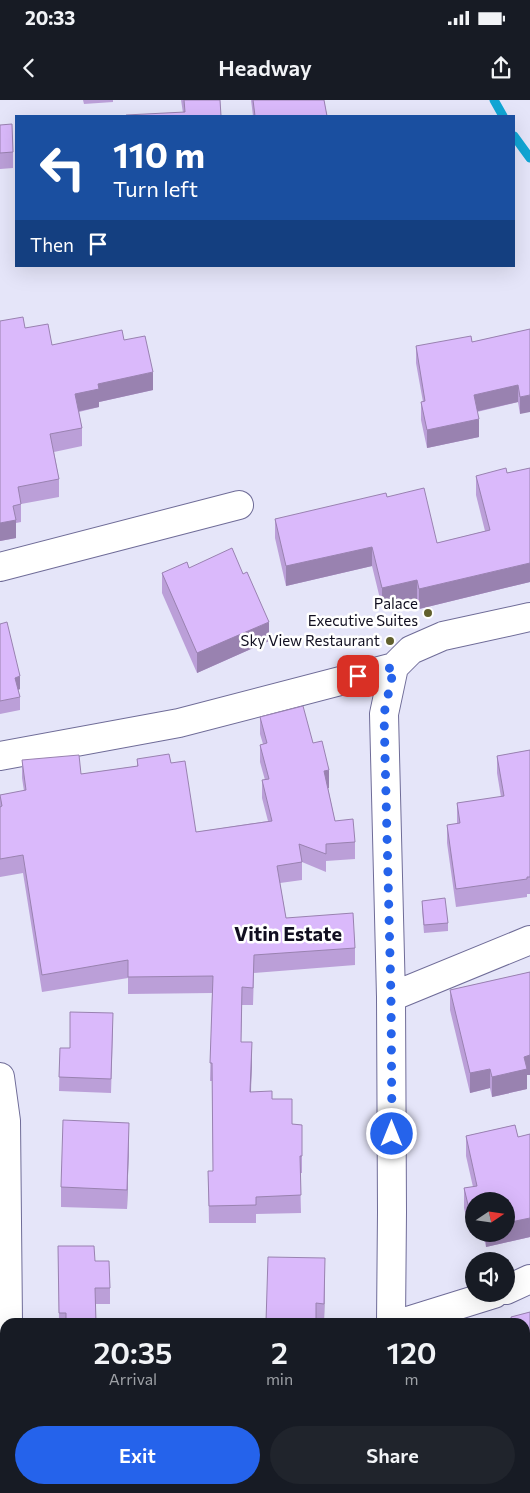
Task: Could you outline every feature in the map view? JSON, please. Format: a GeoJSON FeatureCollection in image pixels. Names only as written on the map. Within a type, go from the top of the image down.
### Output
{"type":"FeatureCollection","features":[{"type":"Feature","properties":{"kind":"street"},"geometry":{"type":"LineString","coordinates":[[0,567],[239,505]]}},
{"type":"Feature","properties":{"kind":"street"},"geometry":{"type":"LineString","coordinates":[[0,756],[179,723],[394,667],[411,650],[443,636],[530,617]]}},
{"type":"Feature","properties":{"kind":"street"},"geometry":{"type":"LineString","coordinates":[[391,1318],[391,997],[384,714],[394,667]]}},
{"type":"Feature","properties":{"kind":"street"},"geometry":{"type":"LineString","coordinates":[[391,997],[530,940]]}},
{"type":"Feature","properties":{"kind":"street"},"geometry":{"type":"LineString","coordinates":[[0,1077],[6,1121],[8,1318]]}},
{"type":"Feature","properties":{"kind":"street"},"geometry":{"type":"LineString","coordinates":[[515,1286],[530,1279]]}},
{"type":"Feature","properties":{"kind":"street"},"geometry":{"type":"LineString","coordinates":[[417,1318],[468,1302]]}},
{"type":"Feature","properties":{"kind":"building"},"geometry":{"type":"Polygon","coordinates":[[[184,100],[220,100],[221,115],[126,115],[185,112],[184,100]]]}},
{"type":"Feature","properties":{"kind":"building"},"geometry":{"type":"Polygon","coordinates":[[[253,100],[324,100],[327,115],[255,115],[253,100]]]}},
{"type":"Feature","properties":{"kind":"building"},"geometry":{"type":"Polygon","coordinates":[[[12,124],[13,152],[0,153],[0,125],[12,124]]]}},
{"type":"Feature","properties":{"kind":"building"},"geometry":{"type":"Polygon","coordinates":[[[23,317],[25,328],[48,324],[52,345],[122,330],[124,340],[145,336],[153,372],[98,384],[99,389],[75,394],[82,428],[50,434],[59,479],[18,487],[21,504],[13,506],[16,520],[0,523],[0,321],[23,317]]]}},
{"type":"Feature","properties":{"kind":"building"},"geometry":{"type":"Polygon","coordinates":[[[530,329],[530,395],[520,397],[518,385],[474,395],[479,419],[427,430],[421,402],[425,401],[416,346],[471,336],[472,342],[530,329]]]}},
{"type":"Feature","properties":{"kind":"building"},"geometry":{"type":"Polygon","coordinates":[[[506,468],[507,473],[530,468],[530,563],[419,589],[417,580],[382,588],[372,547],[286,566],[275,519],[386,493],[387,497],[424,488],[437,543],[490,530],[476,476],[506,468]]]}},
{"type":"Feature","properties":{"kind":"building"},"geometry":{"type":"Polygon","coordinates":[[[232,548],[243,574],[247,572],[269,622],[197,653],[162,573],[187,562],[189,568],[232,548]]]}},
{"type":"Feature","properties":{"kind":"building"},"geometry":{"type":"Polygon","coordinates":[[[7,622],[20,676],[15,678],[20,697],[0,701],[0,624],[7,622]]]}},
{"type":"Feature","properties":{"kind":"building"},"geometry":{"type":"Polygon","coordinates":[[[303,706],[313,743],[322,741],[329,770],[324,771],[335,821],[353,819],[355,842],[326,844],[326,854],[299,844],[302,862],[277,866],[286,918],[353,913],[355,948],[254,955],[253,988],[242,987],[241,1042],[252,1042],[250,1092],[272,1091],[272,1099],[292,1099],[292,1124],[302,1125],[302,1156],[300,1156],[301,1195],[256,1197],[256,1205],[209,1206],[208,1171],[213,1171],[212,1063],[210,1063],[213,976],[128,977],[128,960],[42,975],[23,855],[0,859],[0,807],[2,806],[0,795],[26,790],[22,760],[79,755],[81,774],[138,766],[137,759],[169,754],[171,763],[185,761],[196,832],[272,821],[262,780],[269,779],[260,745],[267,743],[260,717],[303,706]]]}},
{"type":"Feature","properties":{"kind":"building"},"geometry":{"type":"Polygon","coordinates":[[[530,750],[530,877],[456,889],[447,825],[460,823],[457,803],[504,796],[497,756],[530,750]]]}},
{"type":"Feature","properties":{"kind":"building"},"geometry":{"type":"Polygon","coordinates":[[[445,898],[448,923],[424,925],[422,901],[445,898]]]}},
{"type":"Feature","properties":{"kind":"building"},"geometry":{"type":"Polygon","coordinates":[[[530,972],[530,1055],[524,1057],[527,1069],[492,1077],[490,1069],[470,1073],[450,990],[530,972]]]}},
{"type":"Feature","properties":{"kind":"building"},"geometry":{"type":"Polygon","coordinates":[[[70,1012],[113,1013],[111,1079],[59,1077],[60,1048],[70,1048],[70,1012]]]}},
{"type":"Feature","properties":{"kind":"building"},"geometry":{"type":"Polygon","coordinates":[[[63,1120],[129,1123],[127,1190],[61,1187],[63,1120]]]}},
{"type":"Feature","properties":{"kind":"building"},"geometry":{"type":"Polygon","coordinates":[[[515,1125],[518,1137],[530,1134],[530,1218],[515,1221],[515,1192],[465,1192],[464,1188],[477,1186],[466,1136],[515,1125]]]}},
{"type":"Feature","properties":{"kind":"building"},"geometry":{"type":"Polygon","coordinates":[[[58,1246],[94,1246],[95,1261],[109,1261],[110,1288],[95,1288],[96,1318],[66,1318],[66,1313],[59,1313],[58,1246]]]}},
{"type":"Feature","properties":{"kind":"building"},"geometry":{"type":"Polygon","coordinates":[[[268,1257],[325,1258],[324,1304],[316,1303],[316,1318],[266,1318],[268,1257]]]}},
{"type":"Feature","properties":{"kind":"building"},"geometry":{"type":"Polygon","coordinates":[[[530,1312],[530,1318],[511,1317],[530,1312]]]}},
{"type":"Feature","properties":{"kind":"waterway"},"geometry":{"type":"LineString","coordinates":[[494,100],[502,115]]}},
{"type":"Feature","properties":{"kind":"waterway"},"geometry":{"type":"LineString","coordinates":[[515,137],[530,158]]}},
{"type":"Feature","properties":{"kind":"place","name":"Palace Executive Suites"},"geometry":{"type":"Point","coordinates":[428,613]}},
{"type":"Feature","properties":{"kind":"place","name":"Sky View Restaurant"},"geometry":{"type":"Point","coordinates":[390,641]}},
{"type":"Feature","properties":{"kind":"district","name":"Vitin Estate"},"geometry":{"type":"Point","coordinates":[288,934]}},
{"type":"Feature","properties":{"kind":"route"},"geometry":{"type":"LineString","coordinates":[[358,676],[394,667],[384,714],[391,997],[392,1134]]}}]}
